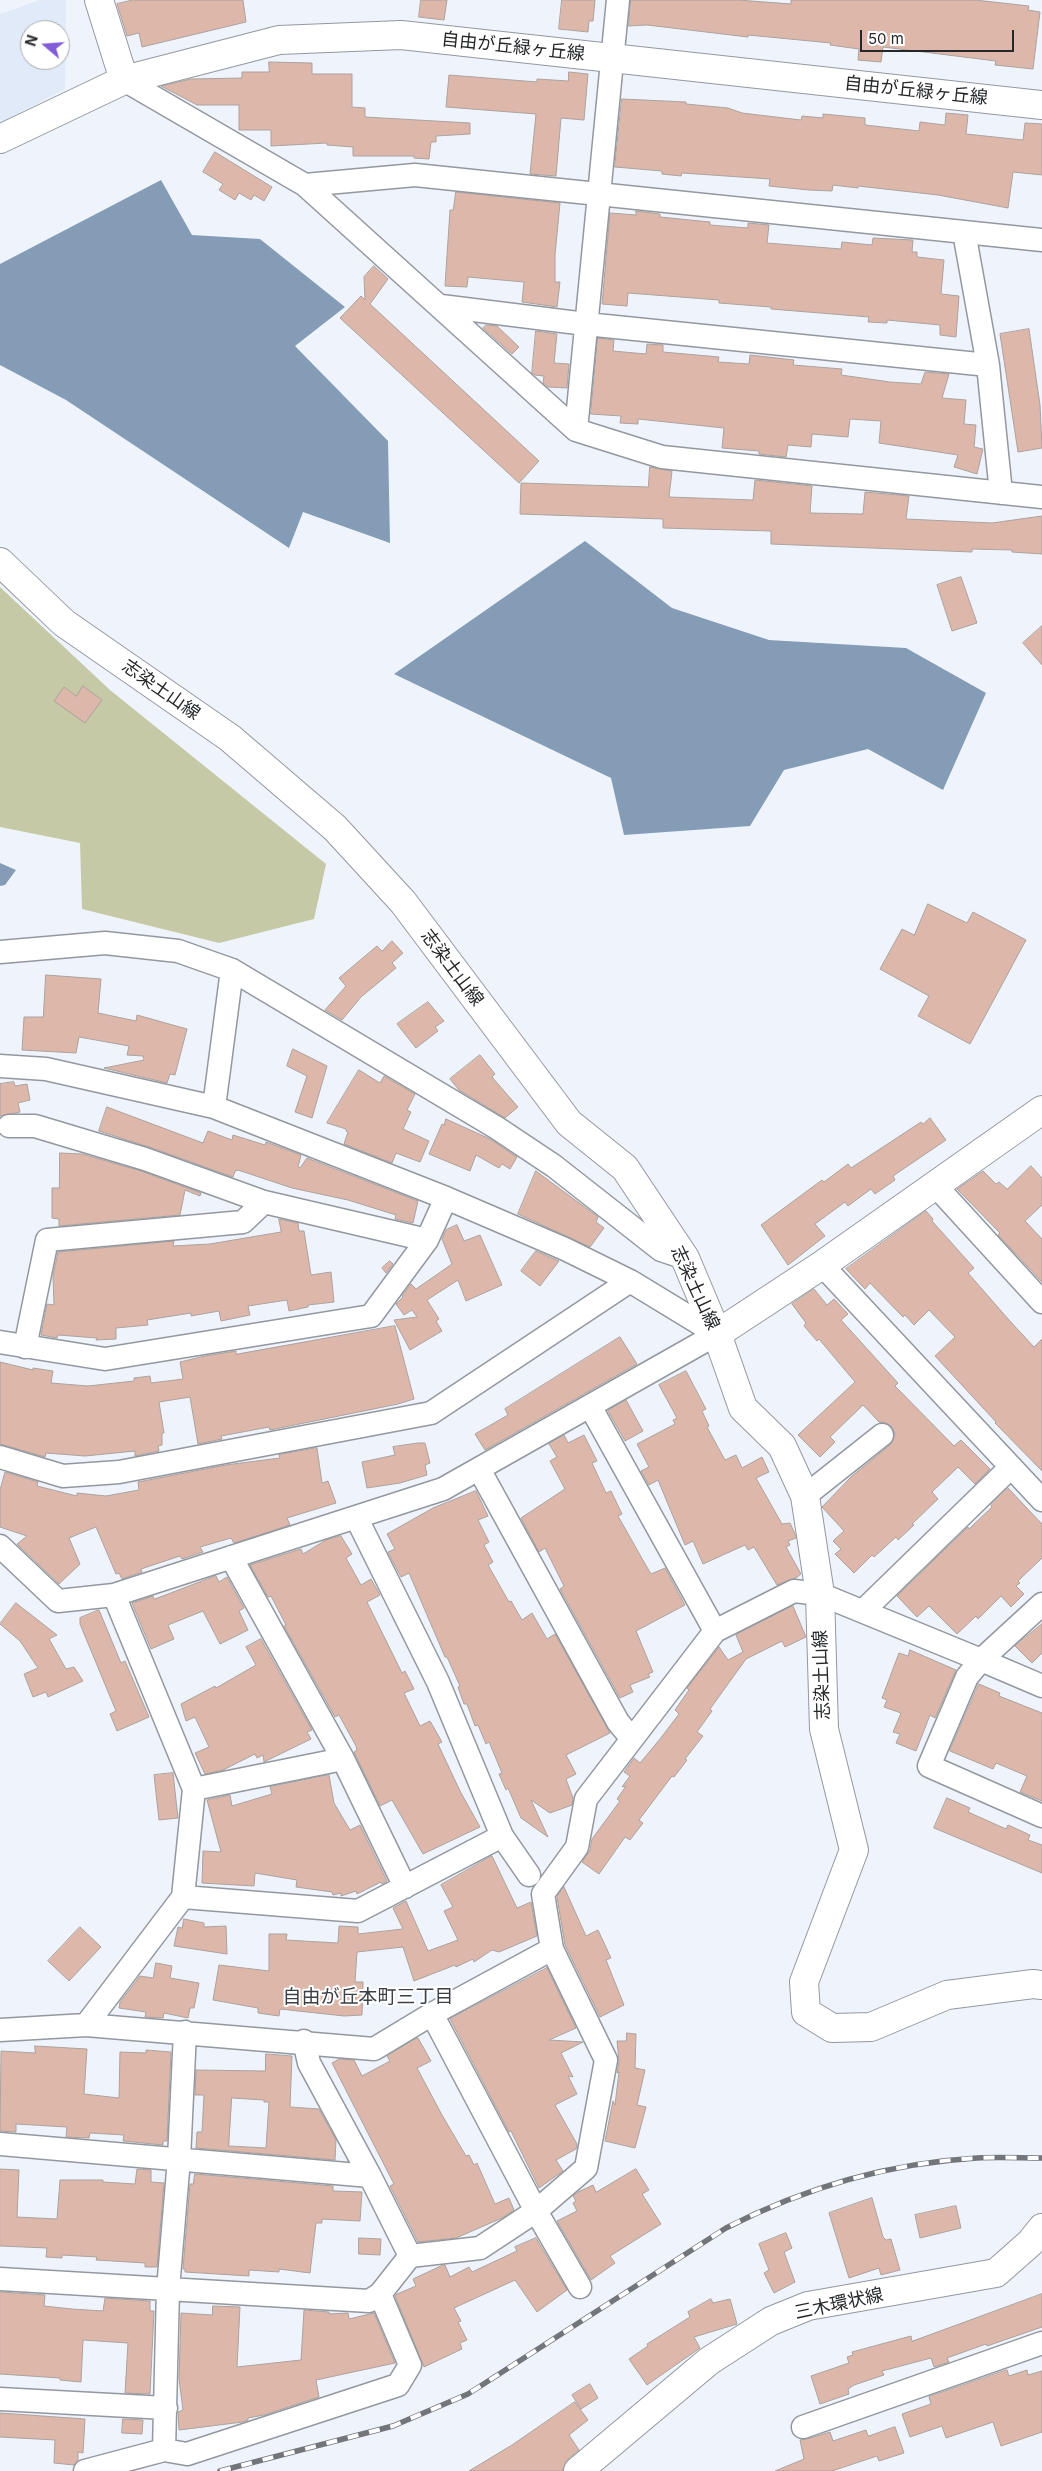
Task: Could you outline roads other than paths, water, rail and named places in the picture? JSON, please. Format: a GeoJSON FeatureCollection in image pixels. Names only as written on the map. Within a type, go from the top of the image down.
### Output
{"type":"FeatureCollection","features":[{"type":"Feature","properties":{"kind":"main road"},"geometry":{"type":"LineString","coordinates":[[99,0],[124,80]]}},
{"type":"Feature","properties":{"kind":"main road","name":"自由が丘緑ヶ丘線"},"geometry":{"type":"LineString","coordinates":[[0,139],[124,80],[279,40],[401,35],[1042,105]]}},
{"type":"Feature","properties":{"kind":"main road","name":"志染土山線"},"geometry":{"type":"LineString","coordinates":[[0,562],[64,623],[230,738],[335,828],[403,902],[569,1123],[625,1168],[685,1258],[717,1334],[743,1408],[782,1446],[805,1496],[820,1594],[824,1729],[854,1850],[804,1982],[806,2012],[832,2028],[871,2027],[948,1995],[1033,1984],[1042,1985]]}},
{"type":"Feature","properties":{"kind":"main road"},"geometry":{"type":"LineString","coordinates":[[717,1334],[822,1264],[1042,1110]]}},
{"type":"Feature","properties":{"kind":"main road","name":"三木環状線"},"geometry":{"type":"LineString","coordinates":[[578,2471],[709,2361],[770,2321],[808,2306],[996,2273],[1030,2243],[1042,2228]]}},
{"type":"Feature","properties":{"kind":"street"},"geometry":{"type":"LineString","coordinates":[[576,430],[618,0]]}},
{"type":"Feature","properties":{"kind":"street"},"geometry":{"type":"LineString","coordinates":[[124,80],[305,185],[442,306],[576,430],[662,457],[1042,497]]}},
{"type":"Feature","properties":{"kind":"street"},"geometry":{"type":"LineString","coordinates":[[305,185],[415,175],[1042,240]]}},
{"type":"Feature","properties":{"kind":"street"},"geometry":{"type":"LineString","coordinates":[[964,232],[988,365],[1001,493]]}},
{"type":"Feature","properties":{"kind":"street"},"geometry":{"type":"LineString","coordinates":[[442,306],[586,324],[988,365]]}},
{"type":"Feature","properties":{"kind":"street"},"geometry":{"type":"LineString","coordinates":[[0,952],[105,943],[178,951],[232,970],[497,1128],[554,1166],[661,1250],[685,1258]]}},
{"type":"Feature","properties":{"kind":"street"},"geometry":{"type":"LineString","coordinates":[[214,1107],[232,970]]}},
{"type":"Feature","properties":{"kind":"street"},"geometry":{"type":"LineString","coordinates":[[0,1066],[46,1069],[214,1107],[446,1198],[565,1249],[630,1281],[717,1334],[443,1489],[114,1595],[58,1601],[0,1546]]}},
{"type":"Feature","properties":{"kind":"street"},"geometry":{"type":"LineString","coordinates":[[9,1126],[35,1126],[127,1153],[264,1202],[427,1240]]}},
{"type":"Feature","properties":{"kind":"street"},"geometry":{"type":"LineString","coordinates":[[935,1185],[1042,1302]]}},
{"type":"Feature","properties":{"kind":"street"},"geometry":{"type":"LineString","coordinates":[[0,1342],[25,1348],[105,1359],[371,1316],[427,1240],[446,1198]]}},
{"type":"Feature","properties":{"kind":"street"},"geometry":{"type":"LineString","coordinates":[[25,1348],[47,1240],[243,1222],[264,1202]]}},
{"type":"Feature","properties":{"kind":"street"},"geometry":{"type":"LineString","coordinates":[[822,1264],[1042,1500]]}},
{"type":"Feature","properties":{"kind":"street"},"geometry":{"type":"LineString","coordinates":[[0,1457],[64,1476],[119,1472],[431,1412],[630,1281]]}},
{"type":"Feature","properties":{"kind":"street"},"geometry":{"type":"LineString","coordinates":[[590,1406],[715,1631]]}},
{"type":"Feature","properties":{"kind":"street"},"geometry":{"type":"LineString","coordinates":[[805,1496],[882,1435]]}},
{"type":"Feature","properties":{"kind":"street"},"geometry":{"type":"LineString","coordinates":[[863,1612],[1011,1467]]}},
{"type":"Feature","properties":{"kind":"street"},"geometry":{"type":"LineString","coordinates":[[479,1469],[618,1722],[632,1739]]}},
{"type":"Feature","properties":{"kind":"street"},"geometry":{"type":"LineString","coordinates":[[356,1517],[438,1682],[502,1836],[529,1875]]}},
{"type":"Feature","properties":{"kind":"street"},"geometry":{"type":"LineString","coordinates":[[231,1557],[343,1759],[405,1887]]}},
{"type":"Feature","properties":{"kind":"street"},"geometry":{"type":"LineString","coordinates":[[0,2279],[369,2301],[380,2294],[410,2256],[480,2248],[536,2211],[586,2168],[606,2060],[552,1949],[543,1894],[577,1847],[586,1799],[715,1631],[794,1590],[820,1594],[1042,1686]]}},
{"type":"Feature","properties":{"kind":"street"},"geometry":{"type":"LineString","coordinates":[[86,2025],[183,1897],[194,1789],[114,1595]]}},
{"type":"Feature","properties":{"kind":"street"},"geometry":{"type":"LineString","coordinates":[[1042,1604],[982,1660],[967,1677],[929,1766],[1042,1816]]}},
{"type":"Feature","properties":{"kind":"street"},"geometry":{"type":"LineString","coordinates":[[194,1789],[343,1759]]}},
{"type":"Feature","properties":{"kind":"street"},"geometry":{"type":"LineString","coordinates":[[183,1897],[358,1912],[502,1836]]}},
{"type":"Feature","properties":{"kind":"street"},"geometry":{"type":"LineString","coordinates":[[0,2030],[86,2025],[374,2049],[432,2014],[552,1949]]}},
{"type":"Feature","properties":{"kind":"street"},"geometry":{"type":"LineString","coordinates":[[432,2014],[536,2211],[580,2287]]}},
{"type":"Feature","properties":{"kind":"street"},"geometry":{"type":"LineString","coordinates":[[164,2450],[168,2289],[179,2159],[185,2032]]}},
{"type":"Feature","properties":{"kind":"street"},"geometry":{"type":"LineString","coordinates":[[304,2042],[309,2064],[370,2176],[410,2256]]}},
{"type":"Feature","properties":{"kind":"street"},"geometry":{"type":"LineString","coordinates":[[0,2144],[370,2176]]}},
{"type":"Feature","properties":{"kind":"street"},"geometry":{"type":"LineString","coordinates":[[85,2471],[164,2450],[187,2454],[398,2385],[410,2365],[380,2294]]}},
{"type":"Feature","properties":{"kind":"street"},"geometry":{"type":"LineString","coordinates":[[803,2427],[1042,2343]]}},
{"type":"Feature","properties":{"kind":"street"},"geometry":{"type":"LineString","coordinates":[[0,2399],[166,2408]]}},
{"type":"Feature","properties":{"kind":"water"},"geometry":{"type":"Polygon","coordinates":[[[161,180],[192,235],[260,239],[345,307],[295,346],[388,441],[390,543],[303,512],[289,548],[66,400],[0,365],[0,264],[161,180]]]}},
{"type":"Feature","properties":{"kind":"water"},"geometry":{"type":"Polygon","coordinates":[[[585,541],[672,608],[769,640],[906,648],[986,693],[943,790],[868,749],[784,770],[750,826],[624,835],[611,778],[394,674],[585,541]]]}},
{"type":"Feature","properties":{"kind":"water"},"geometry":{"type":"Polygon","coordinates":[[[0,863],[16,870],[5,885],[0,886],[0,863]]]}},
{"type":"Feature","properties":{"kind":"railway"},"geometry":{"type":"LineString","coordinates":[[220,2471],[393,2426],[468,2394],[726,2228],[786,2201],[848,2180],[912,2165],[977,2158],[1042,2158]]}},
{"type":"Feature","properties":{"kind":"district","name":"自由が丘本町三丁目"},"geometry":{"type":"Point","coordinates":[368,1997]}}]}
